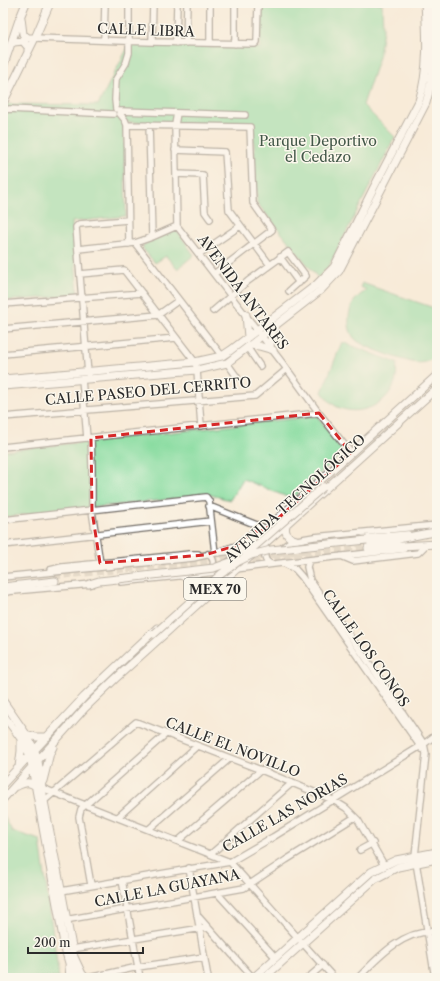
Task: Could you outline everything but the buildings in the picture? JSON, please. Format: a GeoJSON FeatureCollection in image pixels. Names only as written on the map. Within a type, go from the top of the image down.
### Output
{"type":"FeatureCollection","features":[{"type":"Feature","properties":{"kind":"main road"},"geometry":{"type":"LineString","coordinates":[[3,67],[26,3]]}},
{"type":"Feature","properties":{"kind":"main road"},"geometry":{"type":"LineString","coordinates":[[3,103],[35,38],[50,3]]}},
{"type":"Feature","properties":{"kind":"main road"},"geometry":{"type":"LineString","coordinates":[[3,380],[197,370],[227,363],[248,346],[259,333],[316,285],[334,267],[372,189],[419,100],[430,87],[426,50],[425,3]]}},
{"type":"Feature","properties":{"kind":"main road"},"geometry":{"type":"LineString","coordinates":[[3,386],[195,362],[222,356],[248,337],[277,324],[321,290],[339,271],[426,103],[432,71],[432,3]]}},
{"type":"Feature","properties":{"kind":"main road"},"geometry":{"type":"LineString","coordinates":[[22,14],[23,34],[28,38],[35,38]]}},
{"type":"Feature","properties":{"kind":"main road"},"geometry":{"type":"LineString","coordinates":[[11,44],[14,42],[23,41],[28,47],[28,51]]}},
{"type":"Feature","properties":{"kind":"main road"},"geometry":{"type":"LineString","coordinates":[[246,315],[248,337]]}},
{"type":"Feature","properties":{"kind":"main road"},"geometry":{"type":"LineString","coordinates":[[248,346],[259,346],[271,349],[272,333],[277,324]]}},
{"type":"Feature","properties":{"kind":"main road","name":"AVENIDA TECNOLÓGICO"},"geometry":{"type":"LineString","coordinates":[[3,784],[33,754],[84,697],[241,551],[351,454],[437,375]]}},
{"type":"Feature","properties":{"kind":"main road","name":"AVENIDA TECNOLÓGICO"},"geometry":{"type":"LineString","coordinates":[[3,799],[85,708],[115,678],[437,388]]}},
{"type":"Feature","properties":{"kind":"main road"},"geometry":{"type":"LineString","coordinates":[[88,584],[99,581],[214,568],[234,561],[252,550],[344,468],[350,467]]}},
{"type":"Feature","properties":{"kind":"main road"},"geometry":{"type":"LineString","coordinates":[[287,523],[286,534],[289,538],[296,540]]}},
{"type":"Feature","properties":{"kind":"main road"},"geometry":{"type":"LineString","coordinates":[[217,552],[238,545],[254,532],[266,529]]}},
{"type":"Feature","properties":{"kind":"main road"},"geometry":{"type":"LineString","coordinates":[[368,544],[419,535],[420,533],[437,532]]}},
{"type":"Feature","properties":{"kind":"main road"},"geometry":{"type":"LineString","coordinates":[[368,544],[388,536]]}},
{"type":"Feature","properties":{"kind":"main road"},"geometry":{"type":"LineString","coordinates":[[139,646],[221,574],[239,561],[251,555],[271,550],[368,544],[437,544]]}},
{"type":"Feature","properties":{"kind":"main road"},"geometry":{"type":"LineString","coordinates":[[183,576],[190,578],[194,584],[195,589],[192,596]]}},
{"type":"Feature","properties":{"kind":"main road"},"geometry":{"type":"LineString","coordinates":[[4,578],[55,579],[4,591]]}},
{"type":"Feature","properties":{"kind":"main road"},"geometry":{"type":"LineString","coordinates":[[3,701],[33,754],[38,760],[40,787],[63,921],[70,978]]}},
{"type":"Feature","properties":{"kind":"main road"},"geometry":{"type":"LineString","coordinates":[[3,715],[23,735],[36,738],[47,737]]}},
{"type":"Feature","properties":{"kind":"main road"},"geometry":{"type":"LineString","coordinates":[[19,767],[23,735]]}},
{"type":"Feature","properties":{"kind":"main road"},"geometry":{"type":"LineString","coordinates":[[40,787],[50,753],[56,740]]}},
{"type":"Feature","properties":{"kind":"main road"},"geometry":{"type":"LineString","coordinates":[[33,754],[33,767],[44,801],[61,891],[63,921],[75,961],[83,977]]}},
{"type":"Feature","properties":{"kind":"main road"},"geometry":{"type":"LineString","coordinates":[[15,786],[29,782],[40,787]]}},
{"type":"Feature","properties":{"kind":"main road"},"geometry":{"type":"LineString","coordinates":[[253,978],[375,878],[415,859],[437,852]]}},
{"type":"Feature","properties":{"kind":"main road"},"geometry":{"type":"LineString","coordinates":[[264,978],[371,872],[384,864],[396,860],[437,859]]}},
{"type":"Feature","properties":{"kind":"main road"},"geometry":{"type":"LineString","coordinates":[[69,963],[83,977]]}},
{"type":"Feature","properties":{"kind":"street"},"geometry":{"type":"LineString","coordinates":[[104,40],[105,3]]}},
{"type":"Feature","properties":{"kind":"street"},"geometry":{"type":"LineString","coordinates":[[129,3],[129,53],[126,63],[116,79],[115,100],[117,112],[125,120],[127,125],[128,220],[132,244],[179,300],[222,356]]}},
{"type":"Feature","properties":{"kind":"street"},"geometry":{"type":"LineString","coordinates":[[152,42],[153,3]]}},
{"type":"Feature","properties":{"kind":"street"},"geometry":{"type":"LineString","coordinates":[[176,43],[177,3]]}},
{"type":"Feature","properties":{"kind":"street"},"geometry":{"type":"LineString","coordinates":[[186,43],[187,3]]}},
{"type":"Feature","properties":{"kind":"street"},"geometry":{"type":"LineString","coordinates":[[210,3],[210,43]]}},
{"type":"Feature","properties":{"kind":"street"},"geometry":{"type":"LineString","coordinates":[[234,44],[235,3]]}},
{"type":"Feature","properties":{"kind":"street","name":"CALLE LIBRA"},"geometry":{"type":"LineString","coordinates":[[35,38],[128,42],[257,44],[258,3]]}},
{"type":"Feature","properties":{"kind":"street"},"geometry":{"type":"LineString","coordinates":[[3,103],[6,110],[245,115]]}},
{"type":"Feature","properties":{"kind":"street"},"geometry":{"type":"LineString","coordinates":[[78,249],[132,244],[177,226],[175,125],[177,113]]}},
{"type":"Feature","properties":{"kind":"street"},"geometry":{"type":"LineString","coordinates":[[127,125],[250,127],[253,203],[272,230],[214,274]]}},
{"type":"Feature","properties":{"kind":"street"},"geometry":{"type":"LineString","coordinates":[[149,125],[152,237]]}},
{"type":"Feature","properties":{"kind":"street"},"geometry":{"type":"LineString","coordinates":[[175,150],[225,152],[229,210],[270,264]]}},
{"type":"Feature","properties":{"kind":"street"},"geometry":{"type":"LineString","coordinates":[[176,174],[203,175],[205,212],[210,219]]}},
{"type":"Feature","properties":{"kind":"street"},"geometry":{"type":"LineString","coordinates":[[100,564],[92,511],[92,468],[84,410],[86,346],[77,225],[128,220]]}},
{"type":"Feature","properties":{"kind":"street","name":"AVENIDA ANTARES"},"geometry":{"type":"LineString","coordinates":[[177,226],[351,454]]}},
{"type":"Feature","properties":{"kind":"street"},"geometry":{"type":"LineString","coordinates":[[199,254],[240,226]]}},
{"type":"Feature","properties":{"kind":"street"},"geometry":{"type":"LineString","coordinates":[[213,311],[230,295],[288,252],[306,274],[299,283],[288,291]]}},
{"type":"Feature","properties":{"kind":"street"},"geometry":{"type":"LineString","coordinates":[[280,257],[299,283]]}},
{"type":"Feature","properties":{"kind":"street"},"geometry":{"type":"LineString","coordinates":[[80,274],[124,270],[195,362],[197,370],[201,426]]}},
{"type":"Feature","properties":{"kind":"street"},"geometry":{"type":"LineString","coordinates":[[3,304],[142,293]]}},
{"type":"Feature","properties":{"kind":"street"},"geometry":{"type":"LineString","coordinates":[[3,330],[158,315],[179,300]]}},
{"type":"Feature","properties":{"kind":"street"},"geometry":{"type":"LineString","coordinates":[[3,354],[176,338]]}},
{"type":"Feature","properties":{"kind":"street"},"geometry":{"type":"LineString","coordinates":[[248,346],[260,366]]}},
{"type":"Feature","properties":{"kind":"street"},"geometry":{"type":"LineString","coordinates":[[227,363],[237,377]]}},
{"type":"Feature","properties":{"kind":"street","name":"CALLE PASEO DEL CERRITO"},"geometry":{"type":"LineString","coordinates":[[3,417],[255,396],[287,369]]}},
{"type":"Feature","properties":{"kind":"street"},"geometry":{"type":"LineString","coordinates":[[3,447],[319,413]]}},
{"type":"Feature","properties":{"kind":"street"},"geometry":{"type":"LineString","coordinates":[[3,520],[206,498],[209,501],[217,552]]}},
{"type":"Feature","properties":{"kind":"street"},"geometry":{"type":"LineString","coordinates":[[210,506],[266,529]]}},
{"type":"Feature","properties":{"kind":"street"},"geometry":{"type":"LineString","coordinates":[[3,545],[211,521]]}},
{"type":"Feature","properties":{"kind":"street"},"geometry":{"type":"LineString","coordinates":[[283,547],[289,542],[314,537],[437,525]]}},
{"type":"Feature","properties":{"kind":"street"},"geometry":{"type":"LineString","coordinates":[[408,528],[420,533]]}},
{"type":"Feature","properties":{"kind":"street"},"geometry":{"type":"LineString","coordinates":[[4,578],[192,558],[217,552],[241,551],[420,533]]}},
{"type":"Feature","properties":{"kind":"street"},"geometry":{"type":"LineString","coordinates":[[4,591],[183,576],[282,562],[341,556],[353,561],[418,553],[424,547],[437,544]]}},
{"type":"Feature","properties":{"kind":"street"},"geometry":{"type":"LineString","coordinates":[[270,548],[266,551],[265,557],[271,564]]}},
{"type":"Feature","properties":{"kind":"street"},"geometry":{"type":"LineString","coordinates":[[44,573],[58,568],[190,554],[206,554],[213,558],[214,563],[212,569],[208,573]]}},
{"type":"Feature","properties":{"kind":"street","name":"CALLE LOS CONOS"},"geometry":{"type":"LineString","coordinates":[[309,560],[307,567],[310,580],[422,745],[426,754],[415,859],[435,978]]}},
{"type":"Feature","properties":{"kind":"street","name":"CALLE LOS CONOS"},"geometry":{"type":"LineString","coordinates":[[282,562],[295,569],[302,577],[365,662]]}},
{"type":"Feature","properties":{"kind":"street","name":"CALLE EL NOVILLO"},"geometry":{"type":"LineString","coordinates":[[54,792],[136,722],[229,759],[261,770],[333,800],[346,808],[355,817],[373,843],[384,864]]}},
{"type":"Feature","properties":{"kind":"street"},"geometry":{"type":"LineString","coordinates":[[91,885],[79,817],[81,809],[166,734]]}},
{"type":"Feature","properties":{"kind":"street","name":"CALLE LAS NORIAS"},"geometry":{"type":"LineString","coordinates":[[61,891],[230,862],[422,745],[437,734]]}},
{"type":"Feature","properties":{"kind":"street"},"geometry":{"type":"LineString","coordinates":[[118,817],[197,746]]}},
{"type":"Feature","properties":{"kind":"street"},"geometry":{"type":"LineString","coordinates":[[149,830],[229,759]]}},
{"type":"Feature","properties":{"kind":"street"},"geometry":{"type":"LineString","coordinates":[[178,841],[261,770]]}},
{"type":"Feature","properties":{"kind":"street"},"geometry":{"type":"LineString","coordinates":[[211,854],[292,783]]}},
{"type":"Feature","properties":{"kind":"street"},"geometry":{"type":"LineString","coordinates":[[40,787],[230,862],[334,978]]}},
{"type":"Feature","properties":{"kind":"street"},"geometry":{"type":"LineString","coordinates":[[44,801],[54,792]]}},
{"type":"Feature","properties":{"kind":"street","name":"CALLE LA GUAYANA"},"geometry":{"type":"LineString","coordinates":[[63,921],[218,894],[244,888],[355,817]]}},
{"type":"Feature","properties":{"kind":"street"},"geometry":{"type":"LineString","coordinates":[[360,850],[373,843]]}},
{"type":"Feature","properties":{"kind":"street"},"geometry":{"type":"LineString","coordinates":[[189,868],[208,978]]}},
{"type":"Feature","properties":{"kind":"street"},"geometry":{"type":"LineString","coordinates":[[122,880],[140,978]]}},
{"type":"Feature","properties":{"kind":"street"},"geometry":{"type":"LineString","coordinates":[[218,894],[276,958]]}},
{"type":"Feature","properties":{"kind":"street"},"geometry":{"type":"LineString","coordinates":[[197,915],[253,978]]}},
{"type":"Feature","properties":{"kind":"street"},"geometry":{"type":"LineString","coordinates":[[72,949],[208,927]]}},
{"type":"Feature","properties":{"kind":"street"},"geometry":{"type":"LineString","coordinates":[[358,978],[395,944],[405,938],[427,930],[437,932]]}},
{"type":"Feature","properties":{"kind":"street"},"geometry":{"type":"LineString","coordinates":[[83,977],[204,956]]}},
{"type":"Feature","properties":{"kind":"street"},"geometry":{"type":"LineString","coordinates":[[308,978],[323,965]]}},
{"type":"Feature","properties":{"kind":"highlighted area"},"geometry":{"type":"Polygon","coordinates":[[[319,413],[351,453],[265,530],[254,532],[235,546],[205,555],[100,563],[92,511],[91,438],[319,413]]]}},
{"type":"Feature","properties":{"kind":"green space","name":"Parque Deportivo el Cedazo"},"geometry":{"type":"Polygon","coordinates":[[[261,3],[382,3],[383,29],[379,57],[363,105],[395,137],[329,266],[318,278],[257,203],[253,125],[124,122],[126,216],[72,222],[78,295],[3,301],[3,109],[5,104],[98,105],[129,45],[260,48],[261,3]]]}},
{"type":"Feature","properties":{"kind":"green space"},"geometry":{"type":"Polygon","coordinates":[[[176,229],[194,255],[177,269],[166,256],[155,263],[143,249],[143,245],[176,229]]]}},
{"type":"Feature","properties":{"kind":"green space"},"geometry":{"type":"Polygon","coordinates":[[[362,283],[437,309],[437,356],[431,360],[415,363],[377,351],[356,340],[350,331],[349,315],[352,304],[367,290],[360,287],[362,283]]]}},
{"type":"Feature","properties":{"kind":"green space"},"geometry":{"type":"Polygon","coordinates":[[[342,342],[397,363],[396,378],[393,387],[382,400],[367,409],[349,410],[340,408],[328,399],[322,392],[342,342]]]}},
{"type":"Feature","properties":{"kind":"green space"},"geometry":{"type":"Polygon","coordinates":[[[317,416],[343,452],[292,499],[243,479],[230,500],[211,495],[3,517],[3,451],[317,416]]]}},
{"type":"Feature","properties":{"kind":"green space"},"geometry":{"type":"Polygon","coordinates":[[[3,814],[12,831],[40,840],[59,978],[3,978],[3,814]]]}},
{"type":"Feature","properties":{"kind":"waterway"},"geometry":{"type":"LineString","coordinates":[[3,847],[8,875],[3,895]]}},
{"type":"Feature","properties":{"kind":"waterway"},"geometry":{"type":"LineString","coordinates":[[3,961],[7,978]]}},
{"type":"Feature","properties":{"kind":"tunnel"},"geometry":{"type":"LineString","coordinates":[[242,562],[368,548]]}},
{"type":"Feature","properties":{"kind":"tunnel"},"geometry":{"type":"LineString","coordinates":[[259,556],[308,550]]}},
{"type":"Feature","properties":{"kind":"tunnel"},"geometry":{"type":"LineString","coordinates":[[54,576],[236,558]]}}]}
